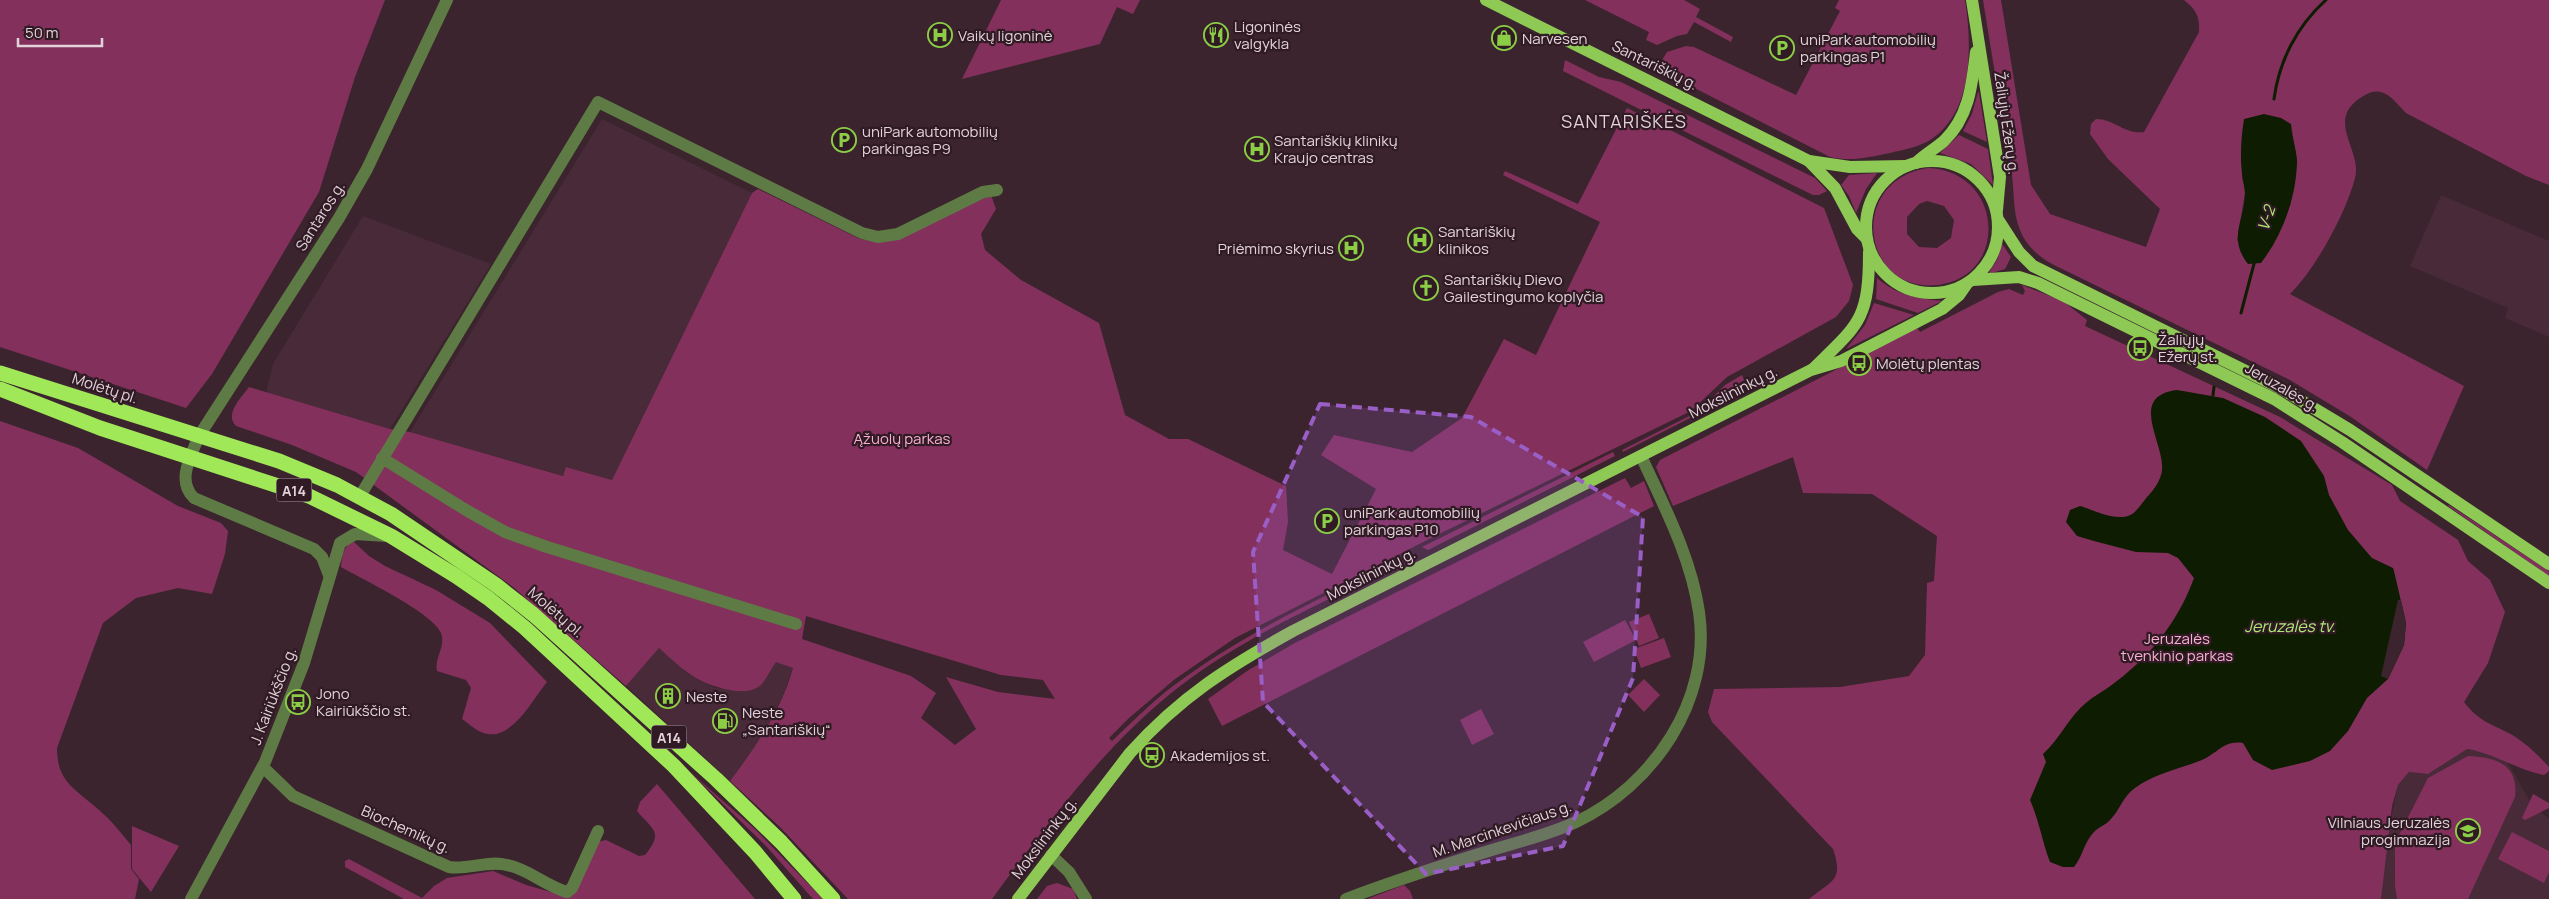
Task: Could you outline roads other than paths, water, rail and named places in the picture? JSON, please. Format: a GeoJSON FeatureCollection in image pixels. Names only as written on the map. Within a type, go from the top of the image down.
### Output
{"type":"FeatureCollection","features":[{"type":"Feature","properties":{"kind":"highway","name":"Molėtų pl."},"geometry":{"type":"LineString","coordinates":[[0,373],[278,461],[360,496],[464,563],[534,615],[716,779],[781,842],[833,899]]}},
{"type":"Feature","properties":{"kind":"highway","name":"A14"},"geometry":{"type":"LineString","coordinates":[[0,389],[100,428],[309,496],[391,536],[456,576],[488,598],[525,628],[674,766],[755,852],[794,899]]}},
{"type":"Feature","properties":{"kind":"main road","name":"Santariškių g."},"geometry":{"type":"LineString","coordinates":[[1486,0],[1809,161],[1850,167],[1911,164]]}},
{"type":"Feature","properties":{"kind":"main road","name":"Žaliųjų Ežerų g."},"geometry":{"type":"LineString","coordinates":[[1972,0],[2000,177],[1998,217]]}},
{"type":"Feature","properties":{"kind":"main road","name":"Žaliųjų Ežerų g."},"geometry":{"type":"LineString","coordinates":[[1911,164],[1942,142],[1962,118],[1970,95],[1977,39]]}},
{"type":"Feature","properties":{"kind":"main road","name":"Santariškių g."},"geometry":{"type":"LineString","coordinates":[[1809,161],[1835,188],[1857,229],[1868,243]]}},
{"type":"Feature","properties":{"kind":"main road"},"geometry":{"type":"LineString","coordinates":[[1946,162],[1973,175],[1992,198],[1998,217],[1999,235],[1990,260],[1969,283],[1938,294],[1909,290],[1884,274],[1875,262],[1868,243],[1867,217],[1874,196],[1893,174],[1911,164],[1946,162]]}},
{"type":"Feature","properties":{"kind":"main road","name":"Jeruzalės g."},"geometry":{"type":"LineString","coordinates":[[1998,217],[2019,252],[2033,266],[2280,388],[2350,430],[2549,564]]}},
{"type":"Feature","properties":{"kind":"main road","name":"Mokslininkų g."},"geometry":{"type":"LineString","coordinates":[[1812,370],[1848,334],[1862,313],[1869,283],[1868,243]]}},
{"type":"Feature","properties":{"kind":"main road","name":"Jeruzalės g."},"geometry":{"type":"LineString","coordinates":[[1969,283],[2019,277],[2038,283],[2274,399],[2342,442],[2549,584]]}},
{"type":"Feature","properties":{"kind":"main road","name":"Mokslininkų g."},"geometry":{"type":"LineString","coordinates":[[1018,899],[1130,753],[1164,716],[1200,686],[1293,631],[1812,370],[1841,361],[1942,308],[1959,295],[1969,283]]}},
{"type":"Feature","properties":{"kind":"street","name":"Santaros g."},"geometry":{"type":"LineString","coordinates":[[199,436],[358,184],[447,0]]}},
{"type":"Feature","properties":{"kind":"street"},"geometry":{"type":"LineString","coordinates":[[360,496],[598,102],[862,233],[878,236],[898,234],[983,192],[996,190]]}},
{"type":"Feature","properties":{"kind":"street"},"geometry":{"type":"LineString","coordinates":[[199,436],[184,481],[185,487],[194,498],[314,549],[322,557],[329,575]]}},
{"type":"Feature","properties":{"kind":"street","name":"M. Marcinkevičiaus g."},"geometry":{"type":"LineString","coordinates":[[1346,899],[1575,823],[1627,790],[1657,759],[1672,738],[1691,694],[1696,672],[1699,652],[1699,613],[1690,570],[1669,516],[1641,456]]}},
{"type":"Feature","properties":{"kind":"street"},"geometry":{"type":"LineString","coordinates":[[382,458],[505,532],[556,550],[796,624]]}},
{"type":"Feature","properties":{"kind":"street","name":"J. Kairiūkščio g."},"geometry":{"type":"LineString","coordinates":[[191,899],[263,767],[304,663],[340,543],[355,534],[391,536]]}},
{"type":"Feature","properties":{"kind":"street","name":"Biochemikų g."},"geometry":{"type":"LineString","coordinates":[[263,767],[293,796],[449,867],[464,868],[498,863],[509,865],[567,892],[572,888],[598,831]]}},
{"type":"Feature","properties":{"kind":"street"},"geometry":{"type":"LineString","coordinates":[[1051,855],[1069,872],[1086,899]]}},
{"type":"Feature","properties":{"kind":"water"},"geometry":{"type":"Polygon","coordinates":[[[2264,114],[2281,118],[2291,124],[2297,157],[2296,175],[2287,215],[2276,240],[2261,263],[2248,264],[2242,254],[2238,237],[2245,193],[2241,160],[2242,133],[2244,119],[2264,114]]]}},
{"type":"Feature","properties":{"kind":"water","name":"Jeruzalės tv."},"geometry":{"type":"Polygon","coordinates":[[[2177,390],[2223,398],[2265,417],[2301,441],[2324,476],[2329,495],[2348,530],[2372,558],[2393,568],[2406,623],[2404,645],[2388,679],[2367,698],[2348,731],[2330,751],[2310,761],[2272,770],[2253,760],[2243,743],[2226,745],[2202,760],[2159,775],[2135,788],[2127,795],[2110,820],[2093,833],[2074,867],[2063,867],[2050,862],[2030,800],[2046,762],[2043,754],[2055,742],[2081,708],[2123,676],[2149,652],[2170,625],[2194,578],[2178,558],[2168,553],[2136,552],[2077,536],[2066,522],[2070,510],[2080,506],[2106,515],[2120,517],[2132,514],[2138,509],[2157,485],[2162,470],[2152,422],[2151,411],[2154,401],[2162,394],[2177,390]]]}},
{"type":"Feature","properties":{"kind":"waterway","name":"V-2"},"geometry":{"type":"LineString","coordinates":[[2274,99],[2280,71],[2291,45],[2306,21],[2326,0]]}},
{"type":"Feature","properties":{"kind":"waterway","name":"V-2"},"geometry":{"type":"LineString","coordinates":[[2241,313],[2255,260]]}},
{"type":"Feature","properties":{"kind":"waterway","name":"V-2"},"geometry":{"type":"LineString","coordinates":[[2213,395],[2214,387]]}},
{"type":"Feature","properties":{"kind":"place","name":"Vaikų ligoninė"},"geometry":{"type":"Point","coordinates":[940,35]}},
{"type":"Feature","properties":{"kind":"place","name":"Ligoninės valgykla"},"geometry":{"type":"Point","coordinates":[1216,35]}},
{"type":"Feature","properties":{"kind":"place","name":"Narvesen"},"geometry":{"type":"Point","coordinates":[1504,38]}},
{"type":"Feature","properties":{"kind":"place","name":"uniPark automobilių parkingas P1"},"geometry":{"type":"Point","coordinates":[1782,48]}},
{"type":"Feature","properties":{"kind":"place","name":"uniPark automobilių parkingas P9"},"geometry":{"type":"Point","coordinates":[844,140]}},
{"type":"Feature","properties":{"kind":"place","name":"Santariškių klinikų Kraujo centras"},"geometry":{"type":"Point","coordinates":[1257,149]}},
{"type":"Feature","properties":{"kind":"place","name":"Santariškių klinikos"},"geometry":{"type":"Point","coordinates":[1420,240]}},
{"type":"Feature","properties":{"kind":"place","name":"Priėmimo skyrius"},"geometry":{"type":"Point","coordinates":[1351,248]}},
{"type":"Feature","properties":{"kind":"place","name":"Santariškių Dievo Gailestingumo koplyčia"},"geometry":{"type":"Point","coordinates":[1426,288]}},
{"type":"Feature","properties":{"kind":"place","name":"Žaliųjų Ežerų st."},"geometry":{"type":"Point","coordinates":[2140,348]}},
{"type":"Feature","properties":{"kind":"place","name":"Molėtų plentas"},"geometry":{"type":"Point","coordinates":[1859,363]}},
{"type":"Feature","properties":{"kind":"place","name":"uniPark automobilių parkingas P10"},"geometry":{"type":"Point","coordinates":[1327,521]}},
{"type":"Feature","properties":{"kind":"place","name":"Neste"},"geometry":{"type":"Point","coordinates":[668,696]}},
{"type":"Feature","properties":{"kind":"place","name":"Jono Kairiūkščio st."},"geometry":{"type":"Point","coordinates":[298,702]}},
{"type":"Feature","properties":{"kind":"place","name":"Neste „Santariškių“"},"geometry":{"type":"Point","coordinates":[725,721]}},
{"type":"Feature","properties":{"kind":"place","name":"Akademijos st."},"geometry":{"type":"Point","coordinates":[1152,755]}},
{"type":"Feature","properties":{"kind":"place","name":"Vilniaus Jeruzalės progimnazija"},"geometry":{"type":"Point","coordinates":[2468,831]}},
{"type":"Feature","properties":{"kind":"district","name":"SANTARIŠKĖS"},"geometry":{"type":"Point","coordinates":[1624,121]}},
{"type":"Feature","properties":{"kind":"park label","name":"Ąžuolų parkas"},"geometry":{"type":"Point","coordinates":[902,438]}},
{"type":"Feature","properties":{"kind":"park label","name":"Jeruzalės tvenkinio parkas"},"geometry":{"type":"Point","coordinates":[2177,646]}}]}
